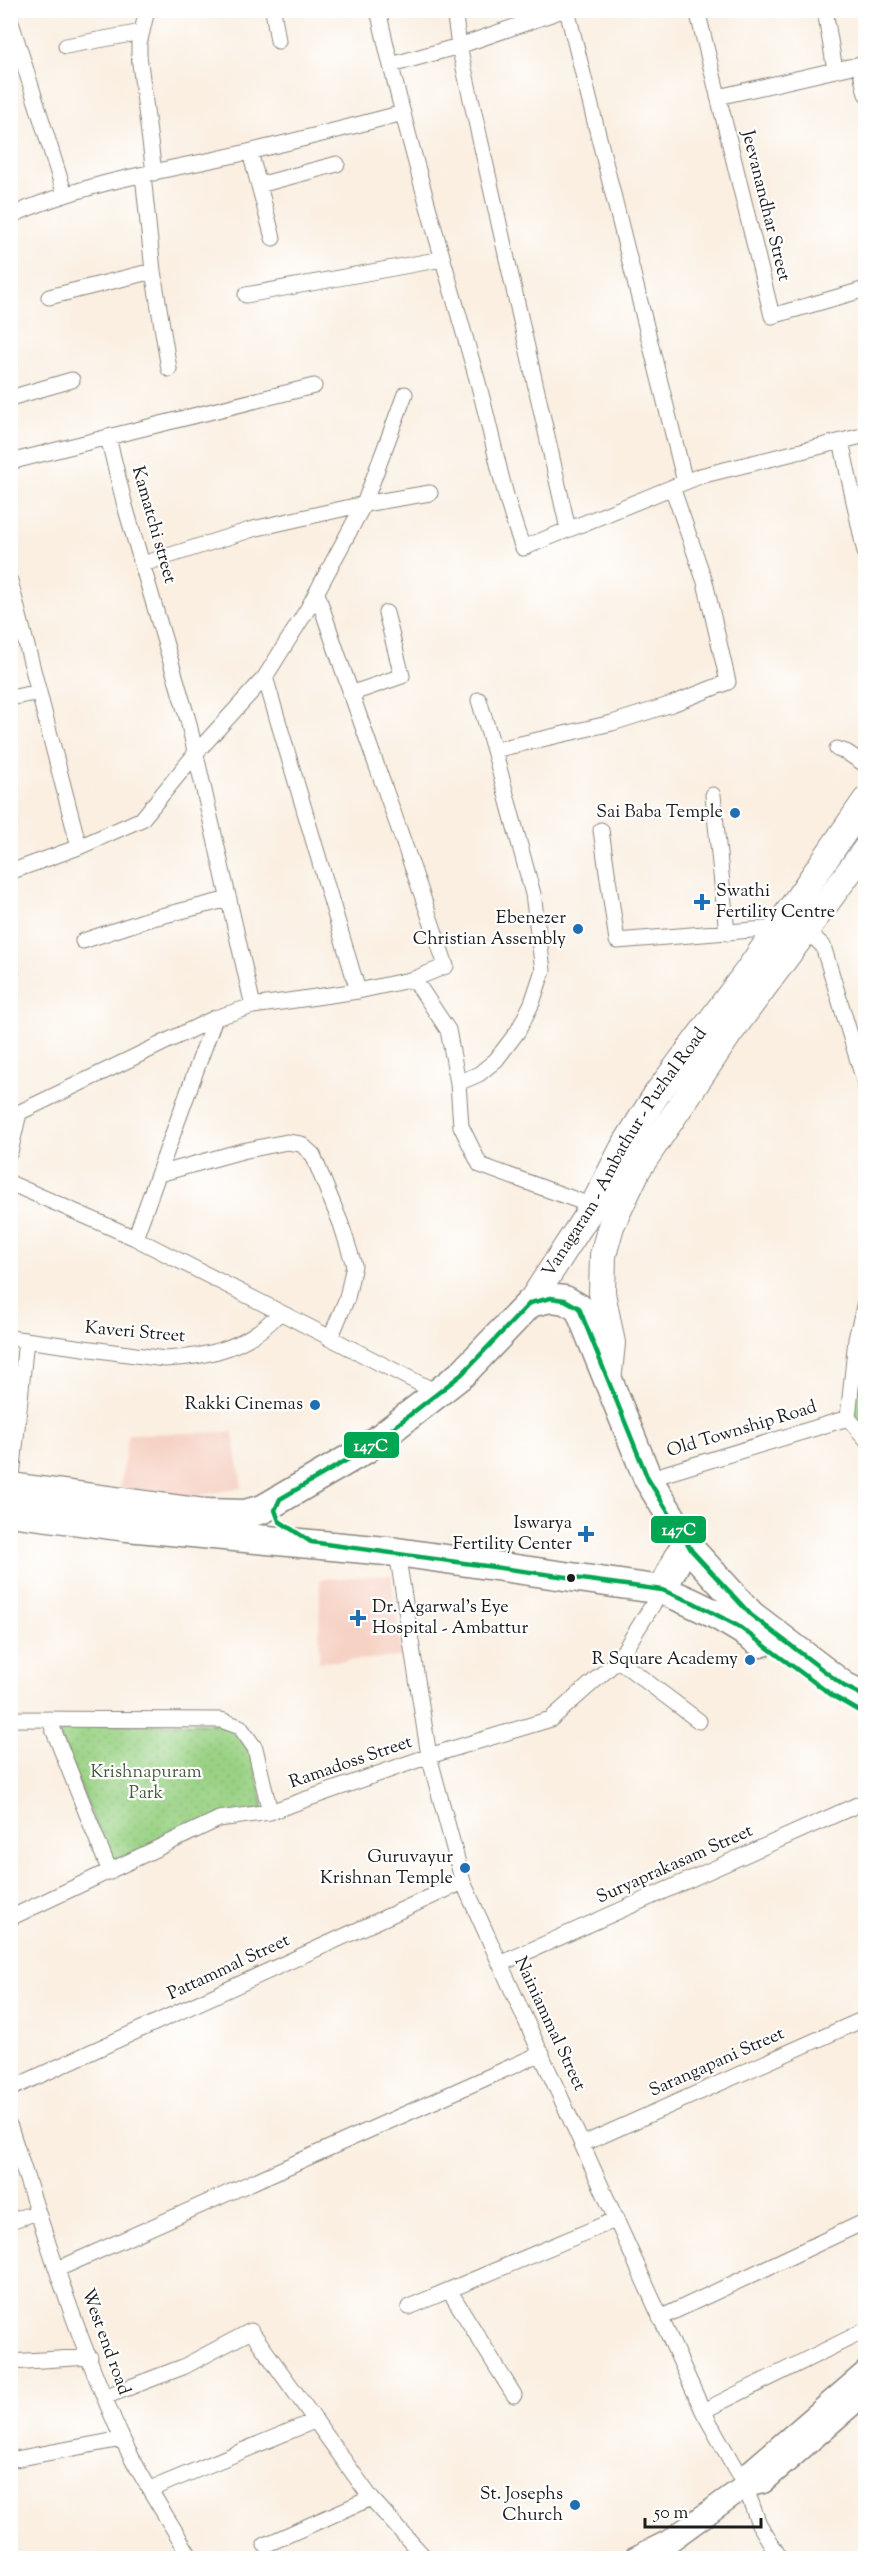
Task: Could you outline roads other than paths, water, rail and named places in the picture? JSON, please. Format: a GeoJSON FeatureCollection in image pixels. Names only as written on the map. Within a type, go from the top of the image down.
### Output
{"type":"FeatureCollection","features":[{"type":"Feature","properties":{"kind":"highway"},"geometry":{"type":"LineString","coordinates":[[530,1303],[551,1298],[565,1300],[579,1308],[648,1479],[686,1543],[751,1615],[844,1686],[866,1697]]}},
{"type":"Feature","properties":{"kind":"highway","name":"Vanagaram - Ambathur - Puzhal Road"},"geometry":{"type":"LineString","coordinates":[[11,1495],[204,1513],[245,1514],[263,1509],[366,1449],[462,1374],[530,1303]]}},
{"type":"Feature","properties":{"kind":"highway"},"geometry":{"type":"LineString","coordinates":[[11,1495],[127,1527],[311,1542],[397,1552],[662,1590],[692,1602],[738,1626],[833,1696],[866,1714]]}},
{"type":"Feature","properties":{"kind":"highway"},"geometry":{"type":"LineString","coordinates":[[280,1498],[275,1510],[279,1521],[311,1542]]}},
{"type":"Feature","properties":{"kind":"highway"},"geometry":{"type":"LineString","coordinates":[[662,1590],[686,1543]]}},
{"type":"Feature","properties":{"kind":"main road","name":"Vanagaram - Ambathur - Puzhal Road"},"geometry":{"type":"LineString","coordinates":[[530,1303],[593,1206],[623,1148],[656,1095],[750,968],[866,800]]}},
{"type":"Feature","properties":{"kind":"main road","name":"Vanagaram - Ambathur - Puzhal Road"},"geometry":{"type":"LineString","coordinates":[[608,1383],[612,1343],[602,1283],[603,1255],[611,1226],[638,1168],[729,1034],[866,849]]}},
{"type":"Feature","properties":{"kind":"street"},"geometry":{"type":"LineString","coordinates":[[147,10],[139,55],[149,174],[153,271],[169,369]]}},
{"type":"Feature","properties":{"kind":"street"},"geometry":{"type":"LineString","coordinates":[[273,10],[278,41]]}},
{"type":"Feature","properties":{"kind":"street"},"geometry":{"type":"LineString","coordinates":[[378,10],[403,113],[476,376],[511,517],[523,548],[700,476],[866,435]]}},
{"type":"Feature","properties":{"kind":"street"},"geometry":{"type":"LineString","coordinates":[[454,10],[459,46],[568,529]]}},
{"type":"Feature","properties":{"kind":"street"},"geometry":{"type":"LineString","coordinates":[[391,65],[459,46],[565,10],[728,682],[672,704],[612,723],[494,750]]}},
{"type":"Feature","properties":{"kind":"street","name":"Jeevanandhar Street"},"geometry":{"type":"LineString","coordinates":[[697,10],[772,316],[866,288]]}},
{"type":"Feature","properties":{"kind":"street"},"geometry":{"type":"LineString","coordinates":[[825,10],[835,70]]}},
{"type":"Feature","properties":{"kind":"street"},"geometry":{"type":"LineString","coordinates":[[10,19],[65,195]]}},
{"type":"Feature","properties":{"kind":"street"},"geometry":{"type":"LineString","coordinates":[[66,46],[142,32]]}},
{"type":"Feature","properties":{"kind":"street"},"geometry":{"type":"LineString","coordinates":[[718,97],[862,63],[866,94]]}},
{"type":"Feature","properties":{"kind":"street"},"geometry":{"type":"LineString","coordinates":[[10,216],[65,195],[250,152],[403,113]]}},
{"type":"Feature","properties":{"kind":"street"},"geometry":{"type":"LineString","coordinates":[[250,152],[273,238]]}},
{"type":"Feature","properties":{"kind":"street"},"geometry":{"type":"LineString","coordinates":[[259,185],[337,164]]}},
{"type":"Feature","properties":{"kind":"street"},"geometry":{"type":"LineString","coordinates":[[246,295],[442,258]]}},
{"type":"Feature","properties":{"kind":"street"},"geometry":{"type":"LineString","coordinates":[[49,297],[153,271]]}},
{"type":"Feature","properties":{"kind":"street"},"geometry":{"type":"LineString","coordinates":[[10,398],[72,380]]}},
{"type":"Feature","properties":{"kind":"street"},"geometry":{"type":"LineString","coordinates":[[10,462],[314,386]]}},
{"type":"Feature","properties":{"kind":"street"},"geometry":{"type":"LineString","coordinates":[[10,872],[79,847],[141,819],[196,753],[265,677],[317,593],[364,504],[405,394]]}},
{"type":"Feature","properties":{"kind":"street","name":"Kamatchi street"},"geometry":{"type":"LineString","coordinates":[[108,437],[188,720],[253,1006]]}},
{"type":"Feature","properties":{"kind":"street"},"geometry":{"type":"LineString","coordinates":[[841,441],[866,557]]}},
{"type":"Feature","properties":{"kind":"street"},"geometry":{"type":"LineString","coordinates":[[143,564],[253,529],[364,504],[430,493]]}},
{"type":"Feature","properties":{"kind":"street"},"geometry":{"type":"LineString","coordinates":[[10,581],[79,847]]}},
{"type":"Feature","properties":{"kind":"street"},"geometry":{"type":"LineString","coordinates":[[10,1152],[15,1115],[215,1018],[253,1006],[358,991],[414,979],[446,966],[412,862],[317,593]]}},
{"type":"Feature","properties":{"kind":"street"},"geometry":{"type":"LineString","coordinates":[[351,694],[402,676],[386,613]]}},
{"type":"Feature","properties":{"kind":"street"},"geometry":{"type":"LineString","coordinates":[[265,677],[358,991]]}},
{"type":"Feature","properties":{"kind":"street"},"geometry":{"type":"LineString","coordinates":[[10,698],[39,692]]}},
{"type":"Feature","properties":{"kind":"street"},"geometry":{"type":"LineString","coordinates":[[458,1083],[479,1074],[496,1060],[532,1003],[543,970],[533,894],[479,700]]}},
{"type":"Feature","properties":{"kind":"street"},"geometry":{"type":"LineString","coordinates":[[837,749],[866,765]]}},
{"type":"Feature","properties":{"kind":"street"},"geometry":{"type":"LineString","coordinates":[[713,795],[727,933]]}},
{"type":"Feature","properties":{"kind":"street"},"geometry":{"type":"LineString","coordinates":[[601,830],[617,941],[727,933],[782,922],[808,930],[824,946],[866,1087]]}},
{"type":"Feature","properties":{"kind":"street"},"geometry":{"type":"LineString","coordinates":[[83,941],[149,919],[229,899]]}},
{"type":"Feature","properties":{"kind":"street"},"geometry":{"type":"LineString","coordinates":[[414,979],[447,1030],[458,1083],[461,1126],[480,1166],[593,1206]]}},
{"type":"Feature","properties":{"kind":"street"},"geometry":{"type":"LineString","coordinates":[[135,1238],[215,1018]]}},
{"type":"Feature","properties":{"kind":"street"},"geometry":{"type":"LineString","coordinates":[[159,1174],[242,1151],[286,1142],[301,1144],[313,1155],[341,1224],[354,1265],[347,1298],[330,1339]]}},
{"type":"Feature","properties":{"kind":"street"},"geometry":{"type":"LineString","coordinates":[[10,1183],[135,1238],[438,1393]]}},
{"type":"Feature","properties":{"kind":"street"},"geometry":{"type":"LineString","coordinates":[[866,1298],[856,1339],[848,1418],[866,1439]]}},
{"type":"Feature","properties":{"kind":"street","name":"Kaveri Street"},"geometry":{"type":"LineString","coordinates":[[18,1339],[165,1359],[191,1358],[219,1352],[243,1341],[268,1325],[279,1313]]}},
{"type":"Feature","properties":{"kind":"street"},"geometry":{"type":"LineString","coordinates":[[11,1495],[18,1339]]}},
{"type":"Feature","properties":{"kind":"street","name":"Old Township Road"},"geometry":{"type":"LineString","coordinates":[[648,1479],[848,1418]]}},
{"type":"Feature","properties":{"kind":"street","name":"Nainiammal Street"},"geometry":{"type":"LineString","coordinates":[[397,1552],[429,1756],[463,1882],[584,2144],[703,2411],[745,2486],[759,2524],[780,2559]]}},
{"type":"Feature","properties":{"kind":"street","name":"Ramadoss Street"},"geometry":{"type":"LineString","coordinates":[[10,1918],[219,1820],[270,1812],[429,1756],[551,1719],[618,1660],[662,1590]]}},
{"type":"Feature","properties":{"kind":"street"},"geometry":{"type":"LineString","coordinates":[[618,1660],[699,1721]]}},
{"type":"Feature","properties":{"kind":"street"},"geometry":{"type":"LineString","coordinates":[[10,1719],[220,1720],[240,1727],[255,1748],[270,1812]]}},
{"type":"Feature","properties":{"kind":"street"},"geometry":{"type":"LineString","coordinates":[[49,1719],[110,1872]]}},
{"type":"Feature","properties":{"kind":"street","name":"Suryaprakasam Street"},"geometry":{"type":"LineString","coordinates":[[500,1964],[866,1801]]}},
{"type":"Feature","properties":{"kind":"street","name":"Pattammal Street"},"geometry":{"type":"LineString","coordinates":[[10,2090],[463,1882]]}},
{"type":"Feature","properties":{"kind":"street","name":"Sarangapani Street"},"geometry":{"type":"LineString","coordinates":[[584,2144],[866,2018]]}},
{"type":"Feature","properties":{"kind":"street"},"geometry":{"type":"LineString","coordinates":[[58,2269],[542,2053]]}},
{"type":"Feature","properties":{"kind":"street","name":"West end road"},"geometry":{"type":"LineString","coordinates":[[10,2127],[58,2269],[122,2439],[191,2559]]}},
{"type":"Feature","properties":{"kind":"street"},"geometry":{"type":"LineString","coordinates":[[10,2221],[38,2212]]}},
{"type":"Feature","properties":{"kind":"street"},"geometry":{"type":"LineString","coordinates":[[410,2307],[617,2219]]}},
{"type":"Feature","properties":{"kind":"street"},"geometry":{"type":"LineString","coordinates":[[660,2318],[866,2221]]}},
{"type":"Feature","properties":{"kind":"street"},"geometry":{"type":"LineString","coordinates":[[449,2290],[514,2395]]}},
{"type":"Feature","properties":{"kind":"street"},"geometry":{"type":"LineString","coordinates":[[703,2411],[866,2330]]}},
{"type":"Feature","properties":{"kind":"street"},"geometry":{"type":"LineString","coordinates":[[105,2397],[183,2367],[251,2331],[371,2498],[424,2559]]}},
{"type":"Feature","properties":{"kind":"street"},"geometry":{"type":"LineString","coordinates":[[10,2362],[90,2357]]}},
{"type":"Feature","properties":{"kind":"street"},"geometry":{"type":"LineString","coordinates":[[745,2486],[750,2472],[866,2372]]}},
{"type":"Feature","properties":{"kind":"street"},"geometry":{"type":"LineString","coordinates":[[637,2558],[669,2550],[745,2486],[763,2482],[866,2392]]}},
{"type":"Feature","properties":{"kind":"street"},"geometry":{"type":"LineString","coordinates":[[151,2489],[314,2421]]}},
{"type":"Feature","properties":{"kind":"street"},"geometry":{"type":"LineString","coordinates":[[10,2460],[122,2439]]}},
{"type":"Feature","properties":{"kind":"street"},"geometry":{"type":"LineString","coordinates":[[265,2545],[371,2498]]}},
{"type":"Feature","properties":{"kind":"place","name":"Sai Baba Temple"},"geometry":{"type":"Point","coordinates":[735,813]}},
{"type":"Feature","properties":{"kind":"place","name":"Swathi Fertility Centre"},"geometry":{"type":"Point","coordinates":[702,902]}},
{"type":"Feature","properties":{"kind":"place","name":"Ebenezer Christian Assembly"},"geometry":{"type":"Point","coordinates":[578,929]}},
{"type":"Feature","properties":{"kind":"place","name":"Rakki Cinemas"},"geometry":{"type":"Point","coordinates":[315,1405]}},
{"type":"Feature","properties":{"kind":"place","name":"Iswarya Fertility Center"},"geometry":{"type":"Point","coordinates":[586,1534]}},
{"type":"Feature","properties":{"kind":"place","name":"Dr. Agarwal's Eye Hospital - Ambattur"},"geometry":{"type":"Point","coordinates":[358,1618]}},
{"type":"Feature","properties":{"kind":"place","name":"R Square Academy"},"geometry":{"type":"Point","coordinates":[750,1660]}},
{"type":"Feature","properties":{"kind":"place","name":"Guruvayur Krishnan Temple"},"geometry":{"type":"Point","coordinates":[465,1868]}},
{"type":"Feature","properties":{"kind":"place","name":"St. Josephs Church"},"geometry":{"type":"Point","coordinates":[575,2505]}},
{"type":"Feature","properties":{"kind":"park label","name":"Krishnapuram Park"},"geometry":{"type":"Point","coordinates":[146,1783]}}]}
